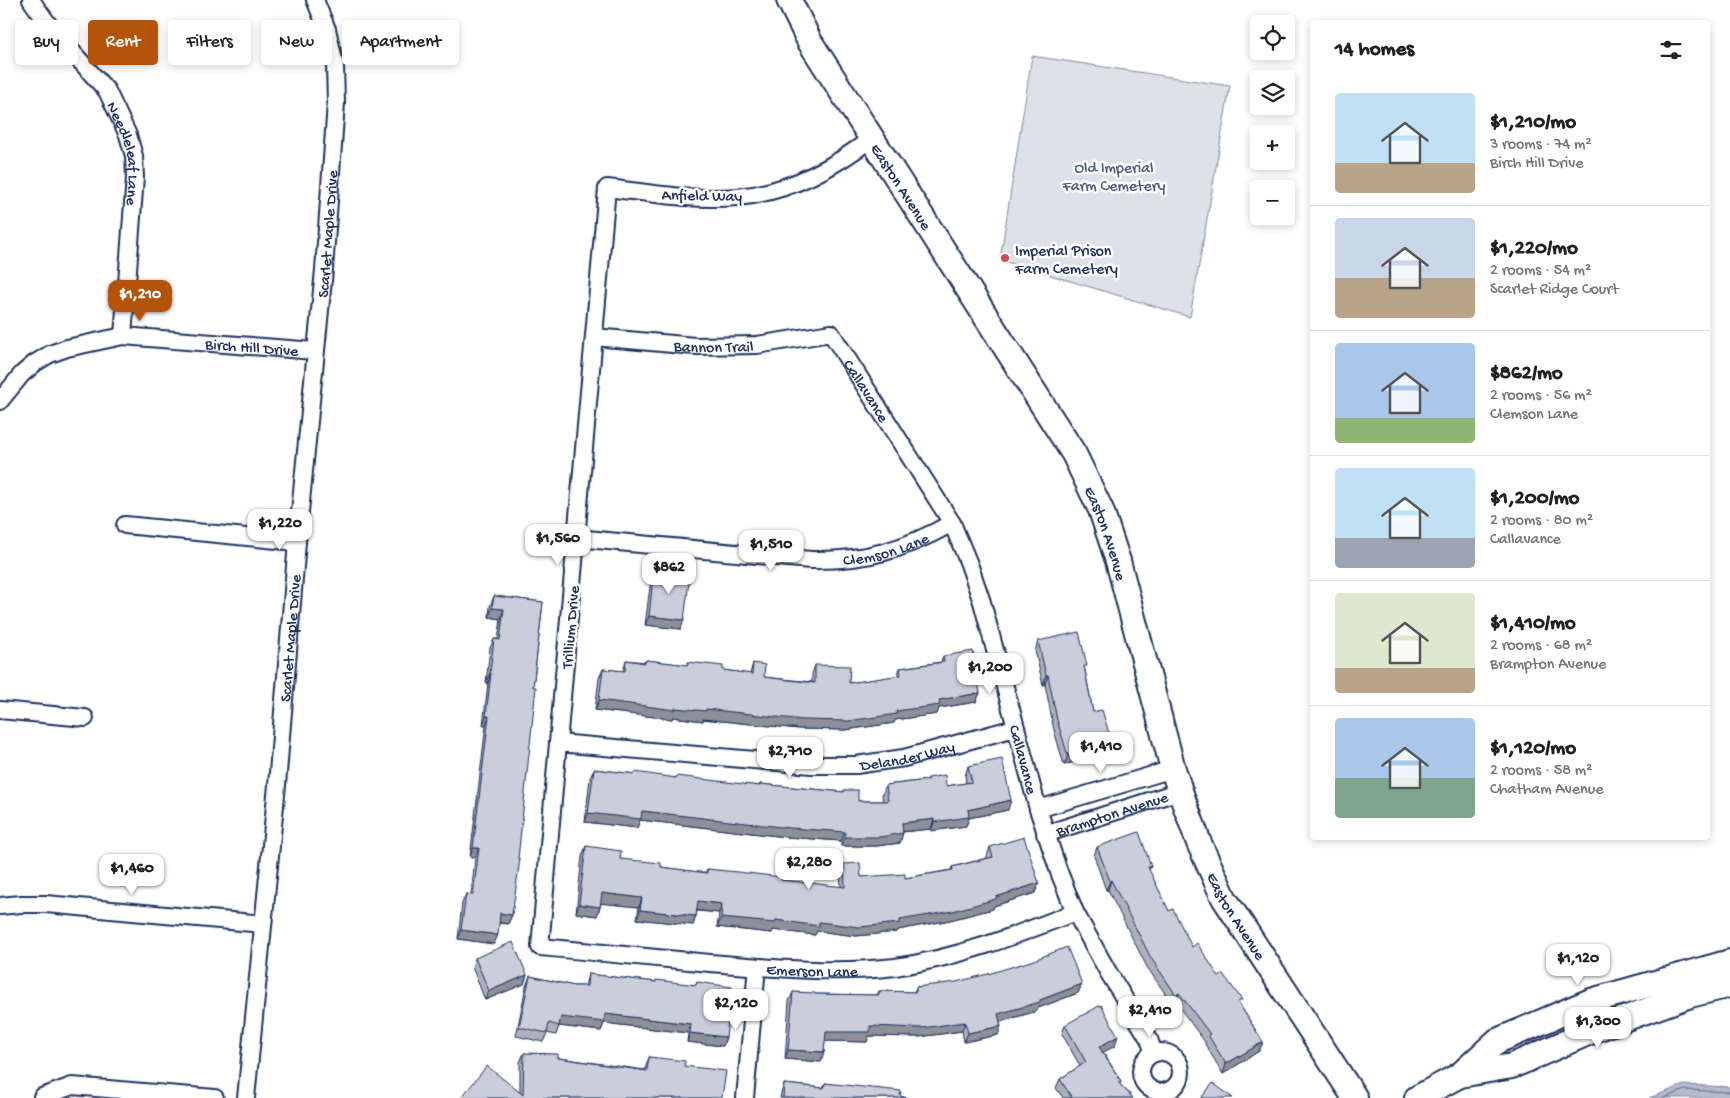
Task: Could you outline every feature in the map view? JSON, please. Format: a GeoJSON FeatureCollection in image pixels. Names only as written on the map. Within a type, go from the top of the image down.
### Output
{"type":"FeatureCollection","features":[{"type":"Feature","properties":{"kind":"street","name":"Needleleaf Lane"},"geometry":{"type":"LineString","coordinates":[[31,0],[51,28],[107,91],[128,135],[134,156],[135,177],[123,336]]}},
{"type":"Feature","properties":{"kind":"street","name":"Scarlet Maple Drive"},"geometry":{"type":"LineString","coordinates":[[246,1098],[278,785],[297,542],[314,352],[324,270],[336,103],[335,65],[327,29],[315,0]]}},
{"type":"Feature","properties":{"kind":"street","name":"Easton Avenue"},"geometry":{"type":"LineString","coordinates":[[789,0],[810,42],[1074,454],[1101,510],[1118,561],[1173,769],[1199,843],[1224,898],[1356,1098]]}},
{"type":"Feature","properties":{"kind":"street","name":"Anfield Way"},"geometry":{"type":"LineString","coordinates":[[607,188],[702,197],[738,197],[776,190],[812,176],[846,158],[872,138]]}},
{"type":"Feature","properties":{"kind":"street","name":"Trillium Drive"},"geometry":{"type":"LineString","coordinates":[[540,947],[607,188]]}},
{"type":"Feature","properties":{"kind":"street","name":"Bannon Trail"},"geometry":{"type":"LineString","coordinates":[[594,337],[695,346],[757,345],[831,333]]}},
{"type":"Feature","properties":{"kind":"street","name":"Callavance"},"geometry":{"type":"LineString","coordinates":[[831,333],[952,523],[982,602],[1045,834],[1076,912],[1107,970],[1149,1039],[1154,1053]]}},
{"type":"Feature","properties":{"kind":"street","name":"Birch Hill Drive"},"geometry":{"type":"LineString","coordinates":[[0,401],[22,374],[50,354],[67,348],[123,336],[314,352]]}},
{"type":"Feature","properties":{"kind":"street","name":"Clemson Lane"},"geometry":{"type":"LineString","coordinates":[[576,538],[811,560],[839,560],[870,556],[903,547],[952,523]]}},
{"type":"Feature","properties":{"kind":"street"},"geometry":{"type":"LineString","coordinates":[[125,525],[297,542]]}},
{"type":"Feature","properties":{"kind":"street"},"geometry":{"type":"LineString","coordinates":[[0,710],[85,718]]}},
{"type":"Feature","properties":{"kind":"street","name":"Delander Way"},"geometry":{"type":"LineString","coordinates":[[558,743],[812,765],[856,765],[904,758],[1015,728]]}},
{"type":"Feature","properties":{"kind":"street","name":"Brampton Avenue"},"geometry":{"type":"LineString","coordinates":[[1038,809],[1173,769]]}},
{"type":"Feature","properties":{"kind":"street","name":"Brampton Avenue"},"geometry":{"type":"LineString","coordinates":[[1045,834],[1180,791]]}},
{"type":"Feature","properties":{"kind":"street"},"geometry":{"type":"LineString","coordinates":[[0,906],[46,904],[263,924]]}},
{"type":"Feature","properties":{"kind":"street","name":"Emerson Lane"},"geometry":{"type":"LineString","coordinates":[[540,947],[757,967],[825,970],[894,967],[950,956],[1003,940],[1076,912]]}},
{"type":"Feature","properties":{"kind":"street"},"geometry":{"type":"LineString","coordinates":[[1417,1098],[1460,1075],[1497,1041],[1591,1001],[1730,962]]}},
{"type":"Feature","properties":{"kind":"street"},"geometry":{"type":"LineString","coordinates":[[745,1098],[757,967]]}},
{"type":"Feature","properties":{"kind":"street"},"geometry":{"type":"LineString","coordinates":[[1460,1075],[1512,1066],[1599,1028],[1690,995],[1730,986]]}},
{"type":"Feature","properties":{"kind":"street"},"geometry":{"type":"LineString","coordinates":[[42,1097],[72,1086],[215,1098]]}},
{"type":"Feature","properties":{"kind":"green space","name":"Old Imperial Farm Cemetery"},"geometry":{"type":"Polygon","coordinates":[[[1032,56],[1230,86],[1190,317],[1000,260],[1032,56]]]}},
{"type":"Feature","properties":{"kind":"water"},"geometry":{"type":"Polygon","coordinates":[[[1684,1085],[1730,1087],[1730,1098],[1649,1098],[1684,1085]]]}},
{"type":"Feature","properties":{"kind":"building"},"geometry":{"type":"Polygon","coordinates":[[[654,569],[690,574],[684,620],[649,616],[654,569]]]}},
{"type":"Feature","properties":{"kind":"building"},"geometry":{"type":"Polygon","coordinates":[[[494,596],[543,602],[533,687],[536,687],[518,859],[520,859],[512,915],[500,913],[498,935],[461,930],[466,894],[473,895],[479,848],[473,848],[489,716],[486,716],[490,673],[494,639],[500,640],[504,609],[492,608],[494,596]]]}},
{"type":"Feature","properties":{"kind":"building"},"geometry":{"type":"Polygon","coordinates":[[[1079,632],[1087,666],[1084,666],[1093,712],[1102,710],[1112,743],[1068,756],[1057,720],[1048,675],[1046,675],[1038,641],[1079,632]]]}},
{"type":"Feature","properties":{"kind":"building"},"geometry":{"type":"Polygon","coordinates":[[[973,651],[980,693],[939,700],[940,705],[896,711],[897,714],[848,721],[803,720],[706,709],[706,711],[675,708],[675,710],[599,700],[603,669],[625,671],[626,660],[645,663],[646,660],[688,665],[688,662],[723,666],[723,670],[752,674],[753,663],[765,665],[764,677],[815,683],[815,665],[850,666],[849,683],[901,675],[900,668],[944,662],[943,656],[973,651]]]}},
{"type":"Feature","properties":{"kind":"building"},"geometry":{"type":"Polygon","coordinates":[[[1002,759],[1011,800],[968,810],[969,817],[934,822],[934,819],[902,823],[903,833],[880,837],[845,837],[845,832],[790,828],[642,811],[641,819],[588,813],[594,769],[760,786],[760,784],[844,792],[844,790],[858,790],[858,801],[888,801],[886,785],[928,780],[928,778],[945,775],[946,786],[972,782],[968,766],[1002,759]]]}},
{"type":"Feature","properties":{"kind":"building"},"geometry":{"type":"Polygon","coordinates":[[[1139,832],[1151,866],[1148,867],[1169,911],[1173,909],[1192,947],[1197,943],[1219,977],[1223,974],[1242,1000],[1238,1002],[1263,1042],[1226,1064],[1208,1035],[1210,1034],[1179,993],[1176,995],[1151,958],[1110,881],[1097,847],[1139,832]]]}},
{"type":"Feature","properties":{"kind":"building"},"geometry":{"type":"Polygon","coordinates":[[[1024,837],[1039,883],[996,897],[996,899],[953,911],[900,920],[900,923],[859,927],[819,922],[819,926],[776,920],[775,923],[721,918],[722,904],[698,901],[696,916],[640,910],[642,898],[602,893],[600,907],[579,904],[586,846],[621,851],[620,859],[661,863],[661,867],[707,873],[707,869],[747,873],[781,877],[781,880],[845,887],[844,864],[860,863],[861,877],[905,874],[905,878],[953,870],[952,867],[993,857],[990,847],[1024,837]]]}},
{"type":"Feature","properties":{"kind":"building"},"geometry":{"type":"Polygon","coordinates":[[[513,942],[527,975],[489,991],[475,958],[513,942]]]}},
{"type":"Feature","properties":{"kind":"building"},"geometry":{"type":"Polygon","coordinates":[[[1067,947],[1082,984],[1040,1000],[1040,1002],[998,1014],[1001,1026],[968,1033],[965,1022],[922,1028],[870,1026],[870,1032],[826,1032],[824,1052],[788,1050],[793,992],[879,995],[879,991],[916,992],[916,987],[956,982],[988,974],[1031,961],[1067,947]]]}},
{"type":"Feature","properties":{"kind":"building"},"geometry":{"type":"Polygon","coordinates":[[[588,974],[656,982],[656,980],[696,985],[697,982],[732,987],[726,1037],[690,1033],[691,1024],[605,1014],[604,1022],[561,1017],[559,1026],[549,1023],[547,1033],[519,1027],[530,976],[574,986],[587,986],[588,974]]]}},
{"type":"Feature","properties":{"kind":"building"},"geometry":{"type":"Polygon","coordinates":[[[1101,1005],[1118,1036],[1099,1047],[1121,1081],[1118,1082],[1133,1098],[1072,1098],[1060,1079],[1086,1062],[1065,1025],[1101,1005]]]}},
{"type":"Feature","properties":{"kind":"building"},"geometry":{"type":"Polygon","coordinates":[[[524,1053],[558,1054],[558,1058],[647,1071],[649,1057],[685,1061],[684,1066],[726,1071],[722,1098],[461,1098],[487,1066],[523,1095],[524,1053]]]}},
{"type":"Feature","properties":{"kind":"building"},"geometry":{"type":"Polygon","coordinates":[[[825,1083],[901,1091],[900,1096],[907,1098],[783,1098],[784,1084],[824,1088],[825,1083]]]}},
{"type":"Feature","properties":{"kind":"building"},"geometry":{"type":"Polygon","coordinates":[[[1213,1083],[1233,1098],[1201,1098],[1213,1083]]]}},
{"type":"Feature","properties":{"kind":"place","name":"Imperial Prison Farm Cemetery"},"geometry":{"type":"Point","coordinates":[1005,258]}}]}
